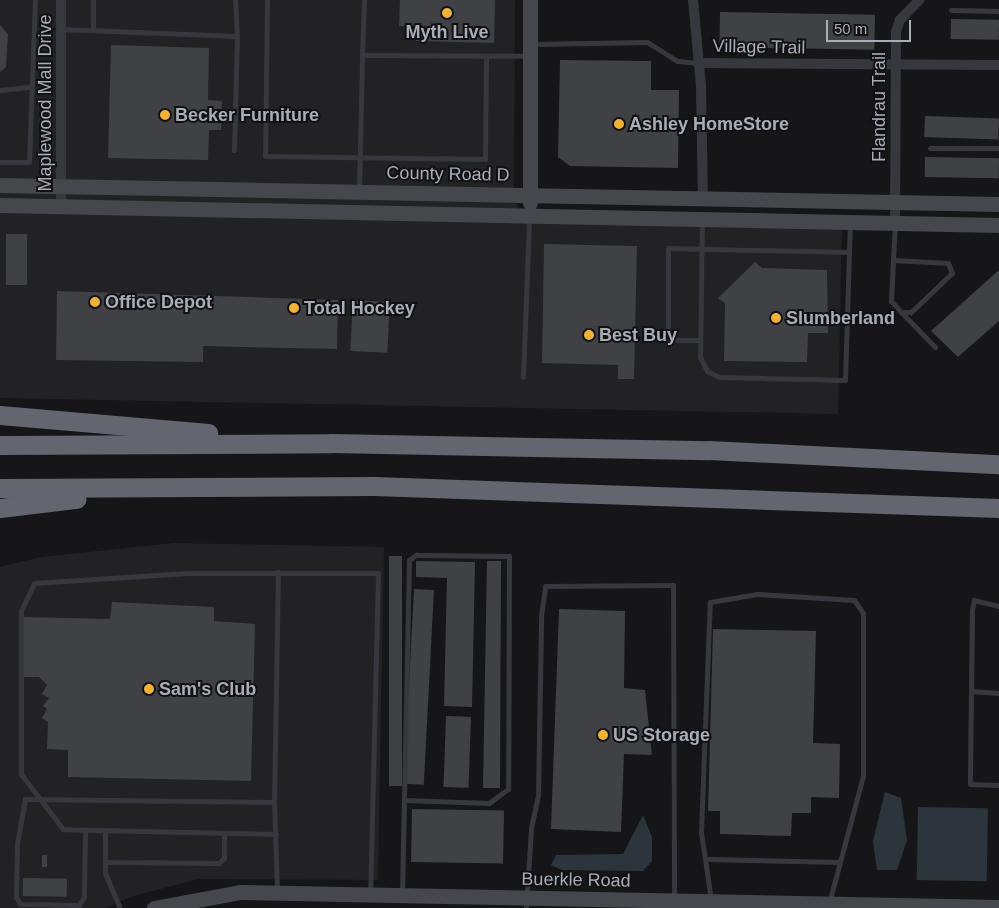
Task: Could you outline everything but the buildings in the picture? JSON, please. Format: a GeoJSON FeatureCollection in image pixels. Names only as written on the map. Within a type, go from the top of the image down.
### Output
{"type":"FeatureCollection","features":[{"type":"Feature","properties":{"kind":"highway"},"geometry":{"type":"LineString","coordinates":[[0,415],[331,443]]}},
{"type":"Feature","properties":{"kind":"highway"},"geometry":{"type":"LineString","coordinates":[[0,445],[331,443],[709,450],[999,464]]}},
{"type":"Feature","properties":{"kind":"highway"},"geometry":{"type":"LineString","coordinates":[[0,488],[374,486],[714,495],[999,508]]}},
{"type":"Feature","properties":{"kind":"highway"},"geometry":{"type":"LineString","coordinates":[[0,508],[211,487]]}},
{"type":"Feature","properties":{"kind":"street","name":"Maplewood Mall Drive"},"geometry":{"type":"LineString","coordinates":[[61,0],[59,186],[62,206]]}},
{"type":"Feature","properties":{"kind":"street"},"geometry":{"type":"LineString","coordinates":[[529,215],[530,0]]}},
{"type":"Feature","properties":{"kind":"street"},"geometry":{"type":"LineString","coordinates":[[693,0],[698,63],[703,198]]}},
{"type":"Feature","properties":{"kind":"street","name":"Flandrau Trail"},"geometry":{"type":"LineString","coordinates":[[895,223],[897,26],[919,0]]}},
{"type":"Feature","properties":{"kind":"street","name":"Village Trail"},"geometry":{"type":"LineString","coordinates":[[698,63],[999,66]]}},
{"type":"Feature","properties":{"kind":"street","name":"County Road D"},"geometry":{"type":"LineString","coordinates":[[0,185],[999,204]]}},
{"type":"Feature","properties":{"kind":"street"},"geometry":{"type":"LineString","coordinates":[[0,205],[999,225]]}},
{"type":"Feature","properties":{"kind":"street","name":"Buerkle Road"},"geometry":{"type":"LineString","coordinates":[[154,908],[209,895],[277,892],[402,895],[527,903],[674,900],[829,906],[999,907]]}},
{"type":"Feature","properties":{"kind":"lane"},"geometry":{"type":"LineString","coordinates":[[0,162],[28,162],[34,0]]}},
{"type":"Feature","properties":{"kind":"lane"},"geometry":{"type":"LineString","coordinates":[[93,30],[94,0]]}},
{"type":"Feature","properties":{"kind":"lane"},"geometry":{"type":"LineString","coordinates":[[234,150],[236,0]]}},
{"type":"Feature","properties":{"kind":"lane"},"geometry":{"type":"LineString","coordinates":[[268,0],[265,156],[485,160],[486,57]]}},
{"type":"Feature","properties":{"kind":"lane"},"geometry":{"type":"LineString","coordinates":[[359,191],[364,0]]}},
{"type":"Feature","properties":{"kind":"lane"},"geometry":{"type":"LineString","coordinates":[[951,10],[999,11]]}},
{"type":"Feature","properties":{"kind":"lane"},"geometry":{"type":"LineString","coordinates":[[61,29],[237,36]]}},
{"type":"Feature","properties":{"kind":"lane"},"geometry":{"type":"LineString","coordinates":[[362,55],[486,57],[531,50],[647,42],[678,60],[698,63]]}},
{"type":"Feature","properties":{"kind":"lane"},"geometry":{"type":"LineString","coordinates":[[0,90],[31,87]]}},
{"type":"Feature","properties":{"kind":"lane"},"geometry":{"type":"LineString","coordinates":[[930,148],[999,148]]}},
{"type":"Feature","properties":{"kind":"lane"},"geometry":{"type":"LineString","coordinates":[[523,377],[529,215]]}},
{"type":"Feature","properties":{"kind":"lane"},"geometry":{"type":"LineString","coordinates":[[702,219],[700,340],[702,365],[719,377],[845,380],[850,222]]}},
{"type":"Feature","properties":{"kind":"lane"},"geometry":{"type":"LineString","coordinates":[[895,223],[891,301],[934,347]]}},
{"type":"Feature","properties":{"kind":"lane"},"geometry":{"type":"LineString","coordinates":[[700,340],[668,340],[668,248],[849,252]]}},
{"type":"Feature","properties":{"kind":"lane"},"geometry":{"type":"LineString","coordinates":[[893,260],[948,263],[952,273],[911,312],[901,312]]}},
{"type":"Feature","properties":{"kind":"lane"},"geometry":{"type":"LineString","coordinates":[[402,895],[409,560],[416,555],[509,556],[508,790],[489,803],[404,800]]}},
{"type":"Feature","properties":{"kind":"lane"},"geometry":{"type":"LineString","coordinates":[[277,892],[274,802],[278,572]]}},
{"type":"Feature","properties":{"kind":"lane"},"geometry":{"type":"LineString","coordinates":[[276,834],[64,829],[21,774],[19,693],[21,610],[34,583],[278,572],[378,573],[370,894]]}},
{"type":"Feature","properties":{"kind":"lane"},"geometry":{"type":"LineString","coordinates":[[527,903],[538,796],[541,616],[545,586],[673,585],[674,900]]}},
{"type":"Feature","properties":{"kind":"lane"},"geometry":{"type":"LineString","coordinates":[[711,902],[708,859],[702,832],[710,602],[757,594],[854,600],[863,613],[862,776],[829,906]]}},
{"type":"Feature","properties":{"kind":"lane"},"geometry":{"type":"LineString","coordinates":[[999,606],[974,600],[970,784],[999,785]]}},
{"type":"Feature","properties":{"kind":"lane"},"geometry":{"type":"LineString","coordinates":[[971,691],[999,693]]}},
{"type":"Feature","properties":{"kind":"lane"},"geometry":{"type":"LineString","coordinates":[[85,830],[84,896],[79,904],[20,904],[16,897],[17,843],[25,799],[274,802]]}},
{"type":"Feature","properties":{"kind":"lane"},"geometry":{"type":"LineString","coordinates":[[105,830],[105,872],[120,908]]}},
{"type":"Feature","properties":{"kind":"lane"},"geometry":{"type":"LineString","coordinates":[[105,862],[219,863],[224,858],[224,833]]}},
{"type":"Feature","properties":{"kind":"lane"},"geometry":{"type":"LineString","coordinates":[[708,859],[839,862]]}},
{"type":"Feature","properties":{"kind":"shaded area"},"geometry":{"type":"Polygon","coordinates":[[[0,0],[515,0],[514,195],[520,214],[842,221],[838,414],[0,398],[0,0]]]}},
{"type":"Feature","properties":{"kind":"shaded area"},"geometry":{"type":"Polygon","coordinates":[[[174,543],[384,547],[378,880],[198,879],[130,897],[106,908],[0,908],[0,567],[41,557],[174,543]]]}},
{"type":"Feature","properties":{"kind":"shaded area"},"geometry":{"type":"Polygon","coordinates":[[[885,792],[901,798],[907,840],[897,870],[877,870],[873,841],[885,792]]]}},
{"type":"Feature","properties":{"kind":"shaded area"},"geometry":{"type":"Polygon","coordinates":[[[918,807],[988,808],[987,881],[917,880],[918,807]]]}},
{"type":"Feature","properties":{"kind":"shaded area"},"geometry":{"type":"Polygon","coordinates":[[[643,815],[652,837],[652,861],[643,871],[562,870],[551,865],[556,855],[623,854],[643,815]]]}},
{"type":"Feature","properties":{"kind":"place","name":"Myth Live"},"geometry":{"type":"Point","coordinates":[447,13]}},
{"type":"Feature","properties":{"kind":"place","name":"Becker Furniture"},"geometry":{"type":"Point","coordinates":[165,115]}},
{"type":"Feature","properties":{"kind":"place","name":"Ashley HomeStore"},"geometry":{"type":"Point","coordinates":[619,124]}},
{"type":"Feature","properties":{"kind":"place","name":"Office Depot"},"geometry":{"type":"Point","coordinates":[95,302]}},
{"type":"Feature","properties":{"kind":"place","name":"Total Hockey"},"geometry":{"type":"Point","coordinates":[294,308]}},
{"type":"Feature","properties":{"kind":"place","name":"Slumberland"},"geometry":{"type":"Point","coordinates":[776,318]}},
{"type":"Feature","properties":{"kind":"place","name":"Best Buy"},"geometry":{"type":"Point","coordinates":[589,335]}},
{"type":"Feature","properties":{"kind":"place","name":"Sam's Club"},"geometry":{"type":"Point","coordinates":[149,689]}},
{"type":"Feature","properties":{"kind":"place","name":"US Storage"},"geometry":{"type":"Point","coordinates":[603,735]}}]}
